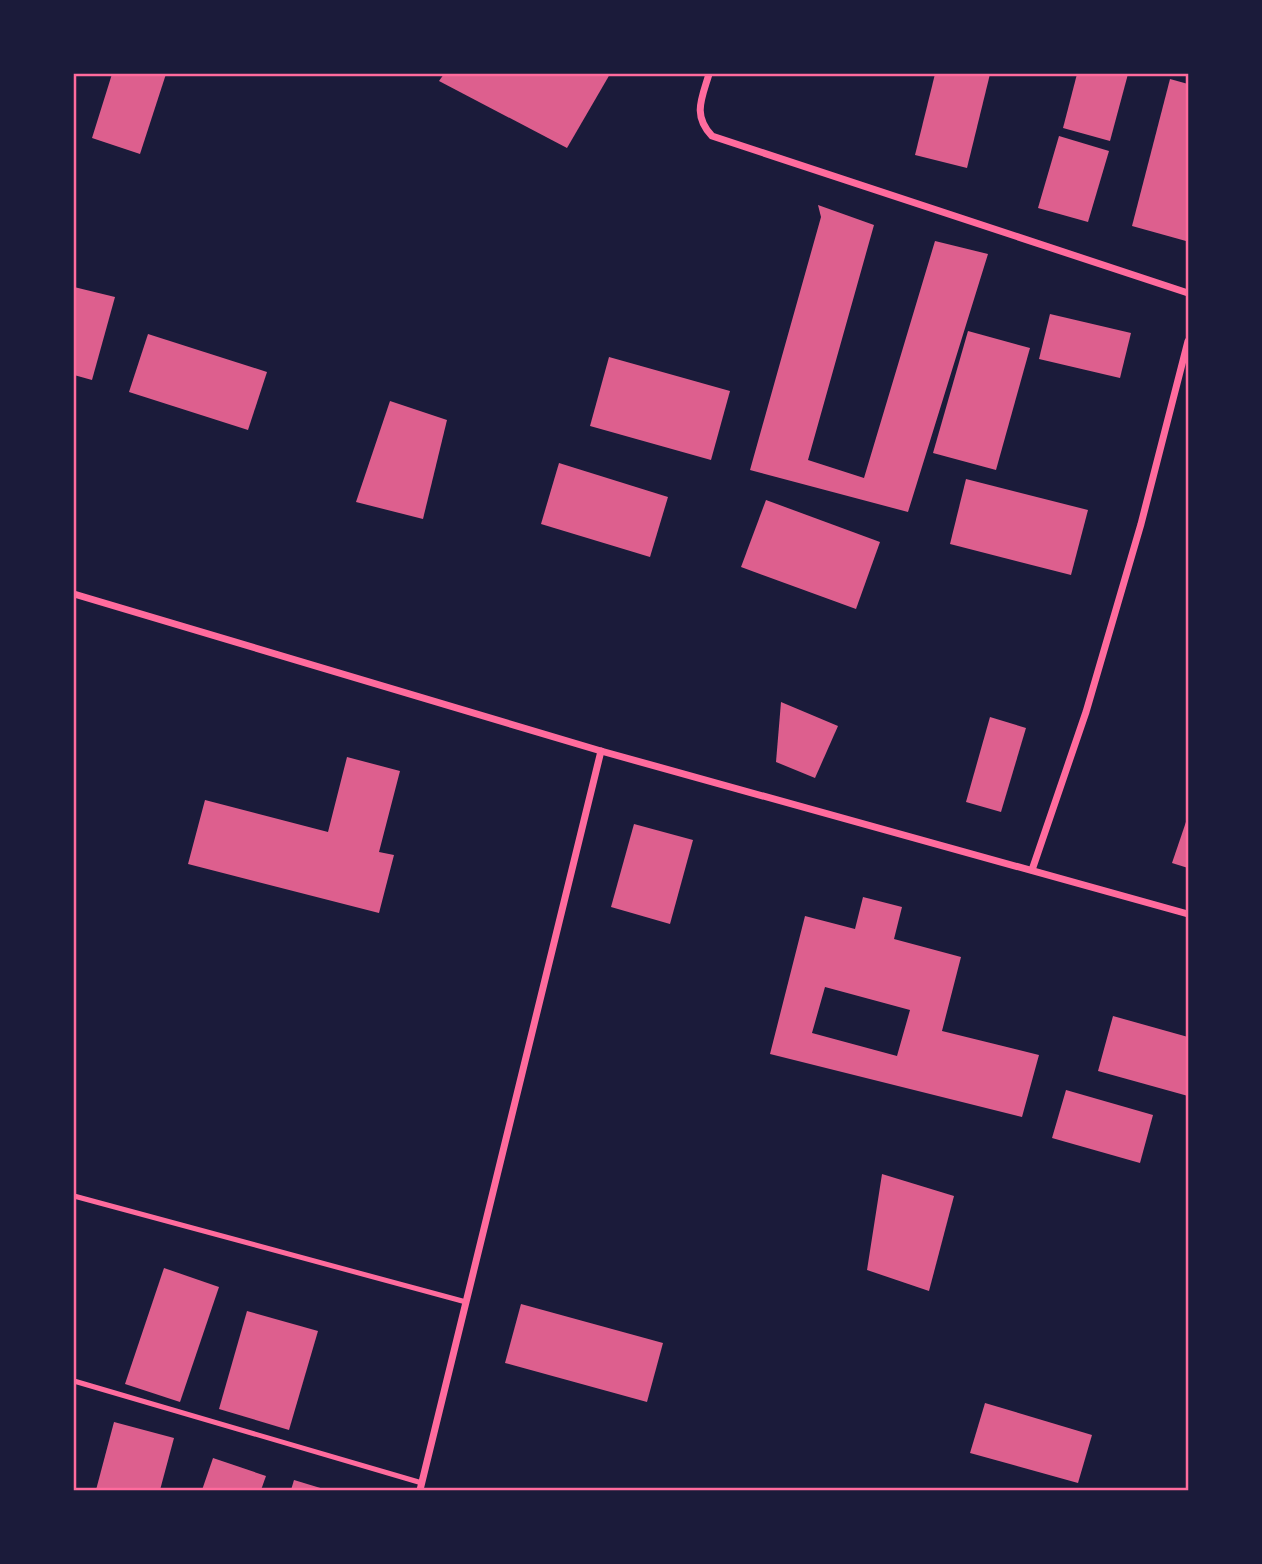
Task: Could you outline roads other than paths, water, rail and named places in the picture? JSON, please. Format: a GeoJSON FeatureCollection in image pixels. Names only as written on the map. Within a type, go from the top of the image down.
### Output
{"type":"FeatureCollection","features":[{"type":"Feature","properties":{"kind":"street"},"geometry":{"type":"LineString","coordinates":[[709,74],[699,108],[702,126],[712,136],[1188,293]]}},
{"type":"Feature","properties":{"kind":"street"},"geometry":{"type":"LineString","coordinates":[[1032,870],[1086,712],[1141,524],[1188,341]]}},
{"type":"Feature","properties":{"kind":"street"},"geometry":{"type":"LineString","coordinates":[[74,594],[601,751],[1188,914]]}},
{"type":"Feature","properties":{"kind":"street"},"geometry":{"type":"LineString","coordinates":[[421,1487],[601,751]]}},
{"type":"Feature","properties":{"kind":"lane"},"geometry":{"type":"LineString","coordinates":[[74,1196],[466,1302]]}},
{"type":"Feature","properties":{"kind":"lane"},"geometry":{"type":"LineString","coordinates":[[74,1381],[421,1487]]}}]}
